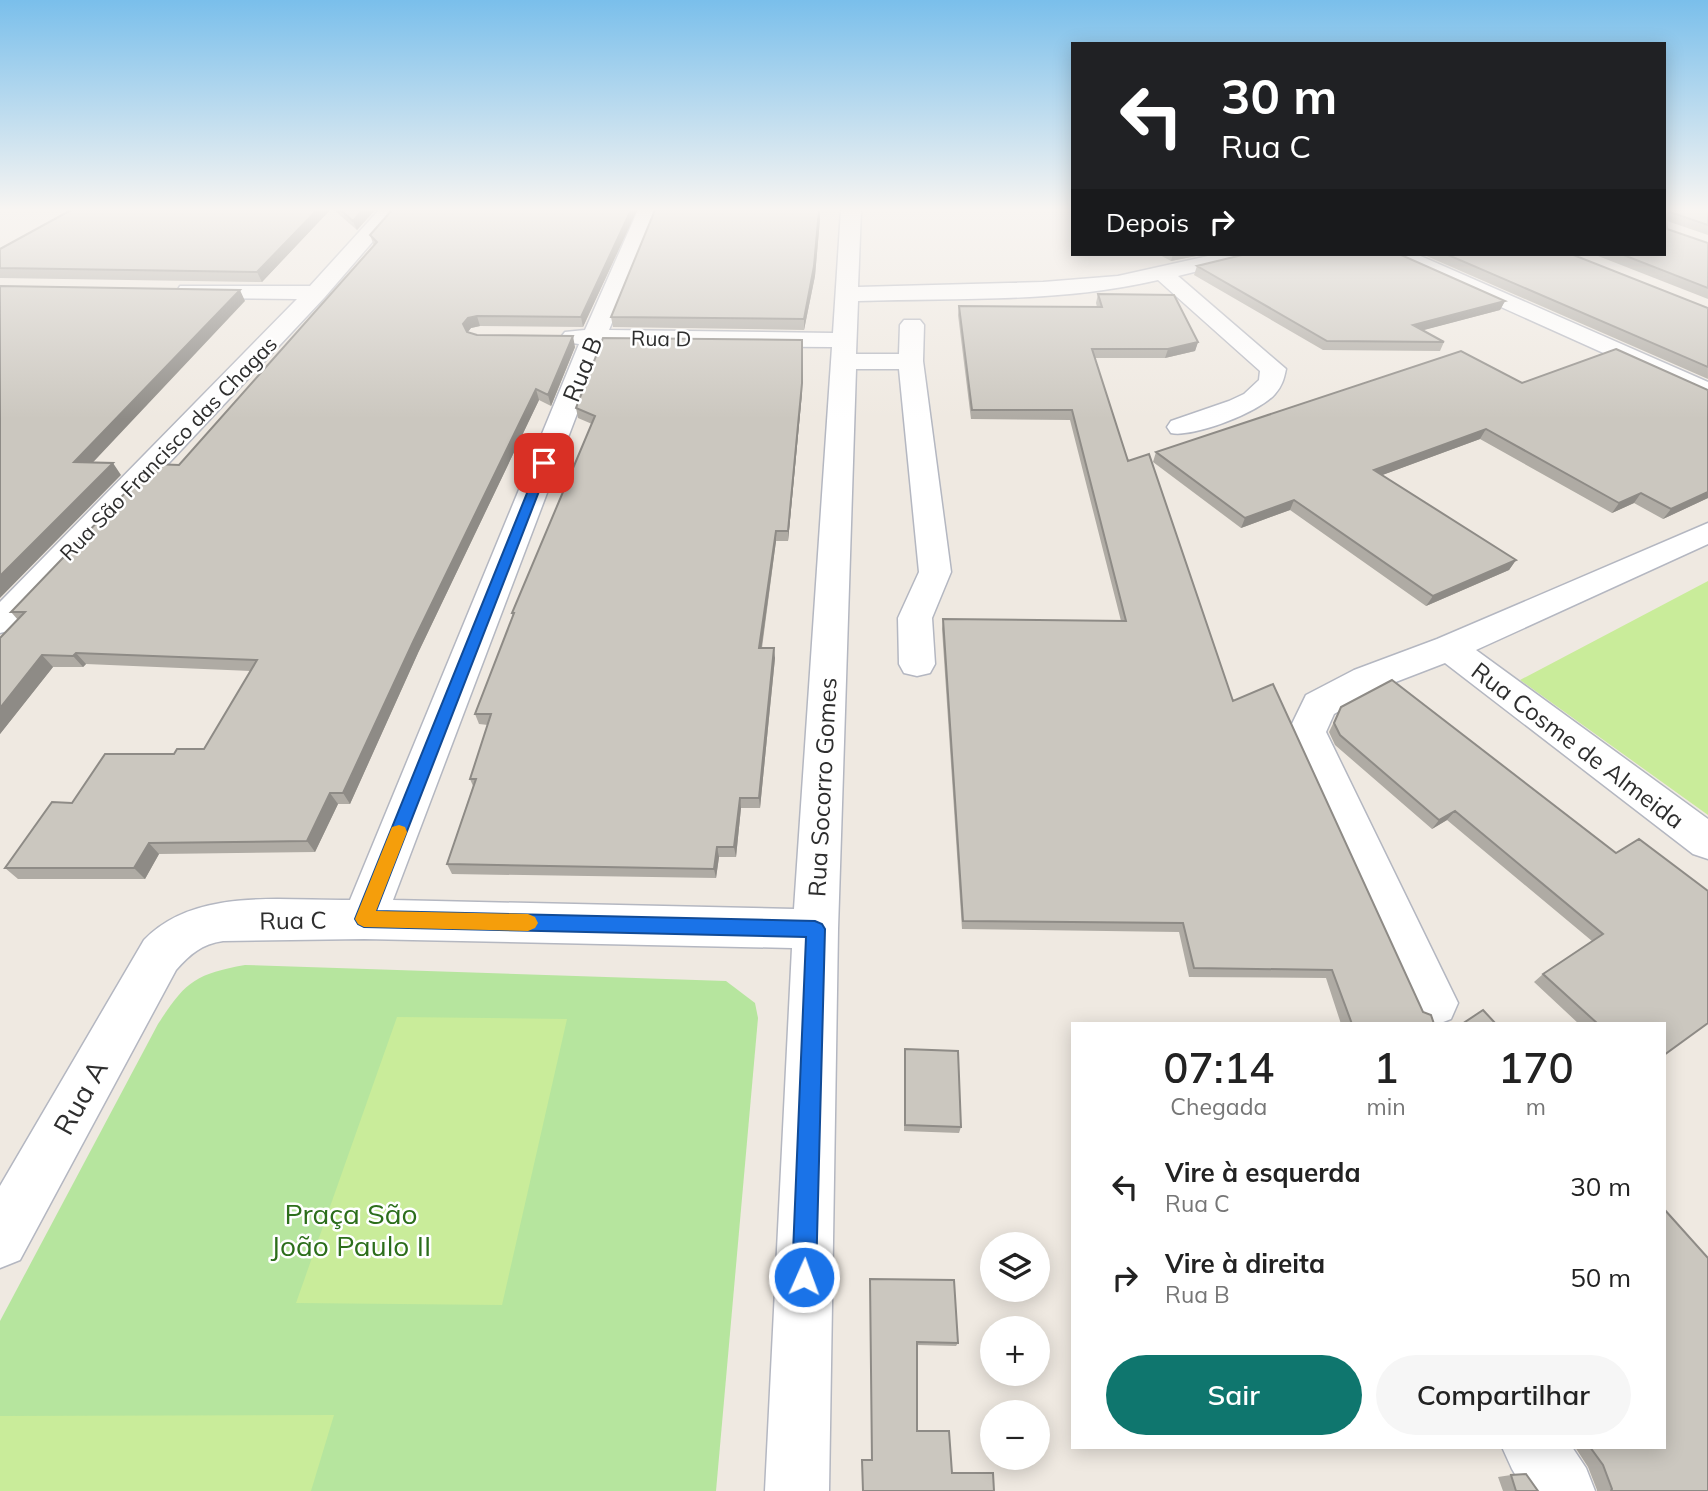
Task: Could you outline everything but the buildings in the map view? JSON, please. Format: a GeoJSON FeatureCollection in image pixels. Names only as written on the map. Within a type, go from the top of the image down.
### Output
{"type":"FeatureCollection","features":[{"type":"Feature","properties":{"kind":"street","name":"Rua São Francisco das Chagas"},"geometry":{"type":"LineString","coordinates":[[0,622],[328,280]]}},
{"type":"Feature","properties":{"kind":"street","name":"Rua B"},"geometry":{"type":"LineString","coordinates":[[364,919],[618,280]]}},
{"type":"Feature","properties":{"kind":"street","name":"Rua Socorro Gomes"},"geometry":{"type":"LineString","coordinates":[[797,1491],[815,929],[849,280]]}},
{"type":"Feature","properties":{"kind":"street"},"geometry":{"type":"LineString","coordinates":[[849,294],[1084,286],[1133,280]]}},
{"type":"Feature","properties":{"kind":"street"},"geometry":{"type":"LineString","coordinates":[[1170,280],[1273,369],[1274,378],[1267,391],[1251,401],[1181,426]]}},
{"type":"Feature","properties":{"kind":"street"},"geometry":{"type":"LineString","coordinates":[[1456,280],[1708,392]]}},
{"type":"Feature","properties":{"kind":"street"},"geometry":{"type":"LineString","coordinates":[[165,290],[316,293]]}},
{"type":"Feature","properties":{"kind":"street"},"geometry":{"type":"LineString","coordinates":[[912,325],[912,362],[935,572],[915,618],[917,664]]}},
{"type":"Feature","properties":{"kind":"street","name":"Rua D"},"geometry":{"type":"LineString","coordinates":[[556,337],[844,351],[912,362]]}},
{"type":"Feature","properties":{"kind":"street"},"geometry":{"type":"LineString","coordinates":[[1434,1003],[1307,733],[1319,705],[1367,679],[1449,648],[1708,532]]}},
{"type":"Feature","properties":{"kind":"street","name":"Rua Cosme de Almeida"},"geometry":{"type":"LineString","coordinates":[[1449,648],[1708,842]]}},
{"type":"Feature","properties":{"kind":"street","name":"Rua C"},"geometry":{"type":"LineString","coordinates":[[160,955],[185,930],[202,924],[364,919],[815,929]]}},
{"type":"Feature","properties":{"kind":"street","name":"Rua A"},"geometry":{"type":"LineString","coordinates":[[0,1240],[160,955]]}},
{"type":"Feature","properties":{"kind":"street"},"geometry":{"type":"LineString","coordinates":[[1535,1449],[1563,1491]]}},
{"type":"Feature","properties":{"kind":"green space"},"geometry":{"type":"Polygon","coordinates":[[[1708,581],[1708,815],[1520,680],[1708,581]]]}},
{"type":"Feature","properties":{"kind":"green space","name":"Praça São João Paulo II"},"geometry":{"type":"Polygon","coordinates":[[[245,965],[726,981],[755,1003],[758,1018],[716,1491],[0,1491],[0,1321],[167,1010],[193,982],[214,972],[245,965]]]}},
{"type":"Feature","properties":{"kind":"green space"},"geometry":{"type":"Polygon","coordinates":[[[397,1017],[567,1019],[502,1305],[296,1303],[397,1017]]]}},
{"type":"Feature","properties":{"kind":"green space"},"geometry":{"type":"Polygon","coordinates":[[[334,1415],[311,1491],[0,1491],[0,1416],[334,1415]]]}},
{"type":"Feature","properties":{"kind":"slow traffic"},"geometry":{"type":"LineString","coordinates":[[399,832],[364,919],[528,923]]}},
{"type":"Feature","properties":{"kind":"route"},"geometry":{"type":"LineString","coordinates":[[544,463],[364,919],[815,929],[804,1277]]}}]}
